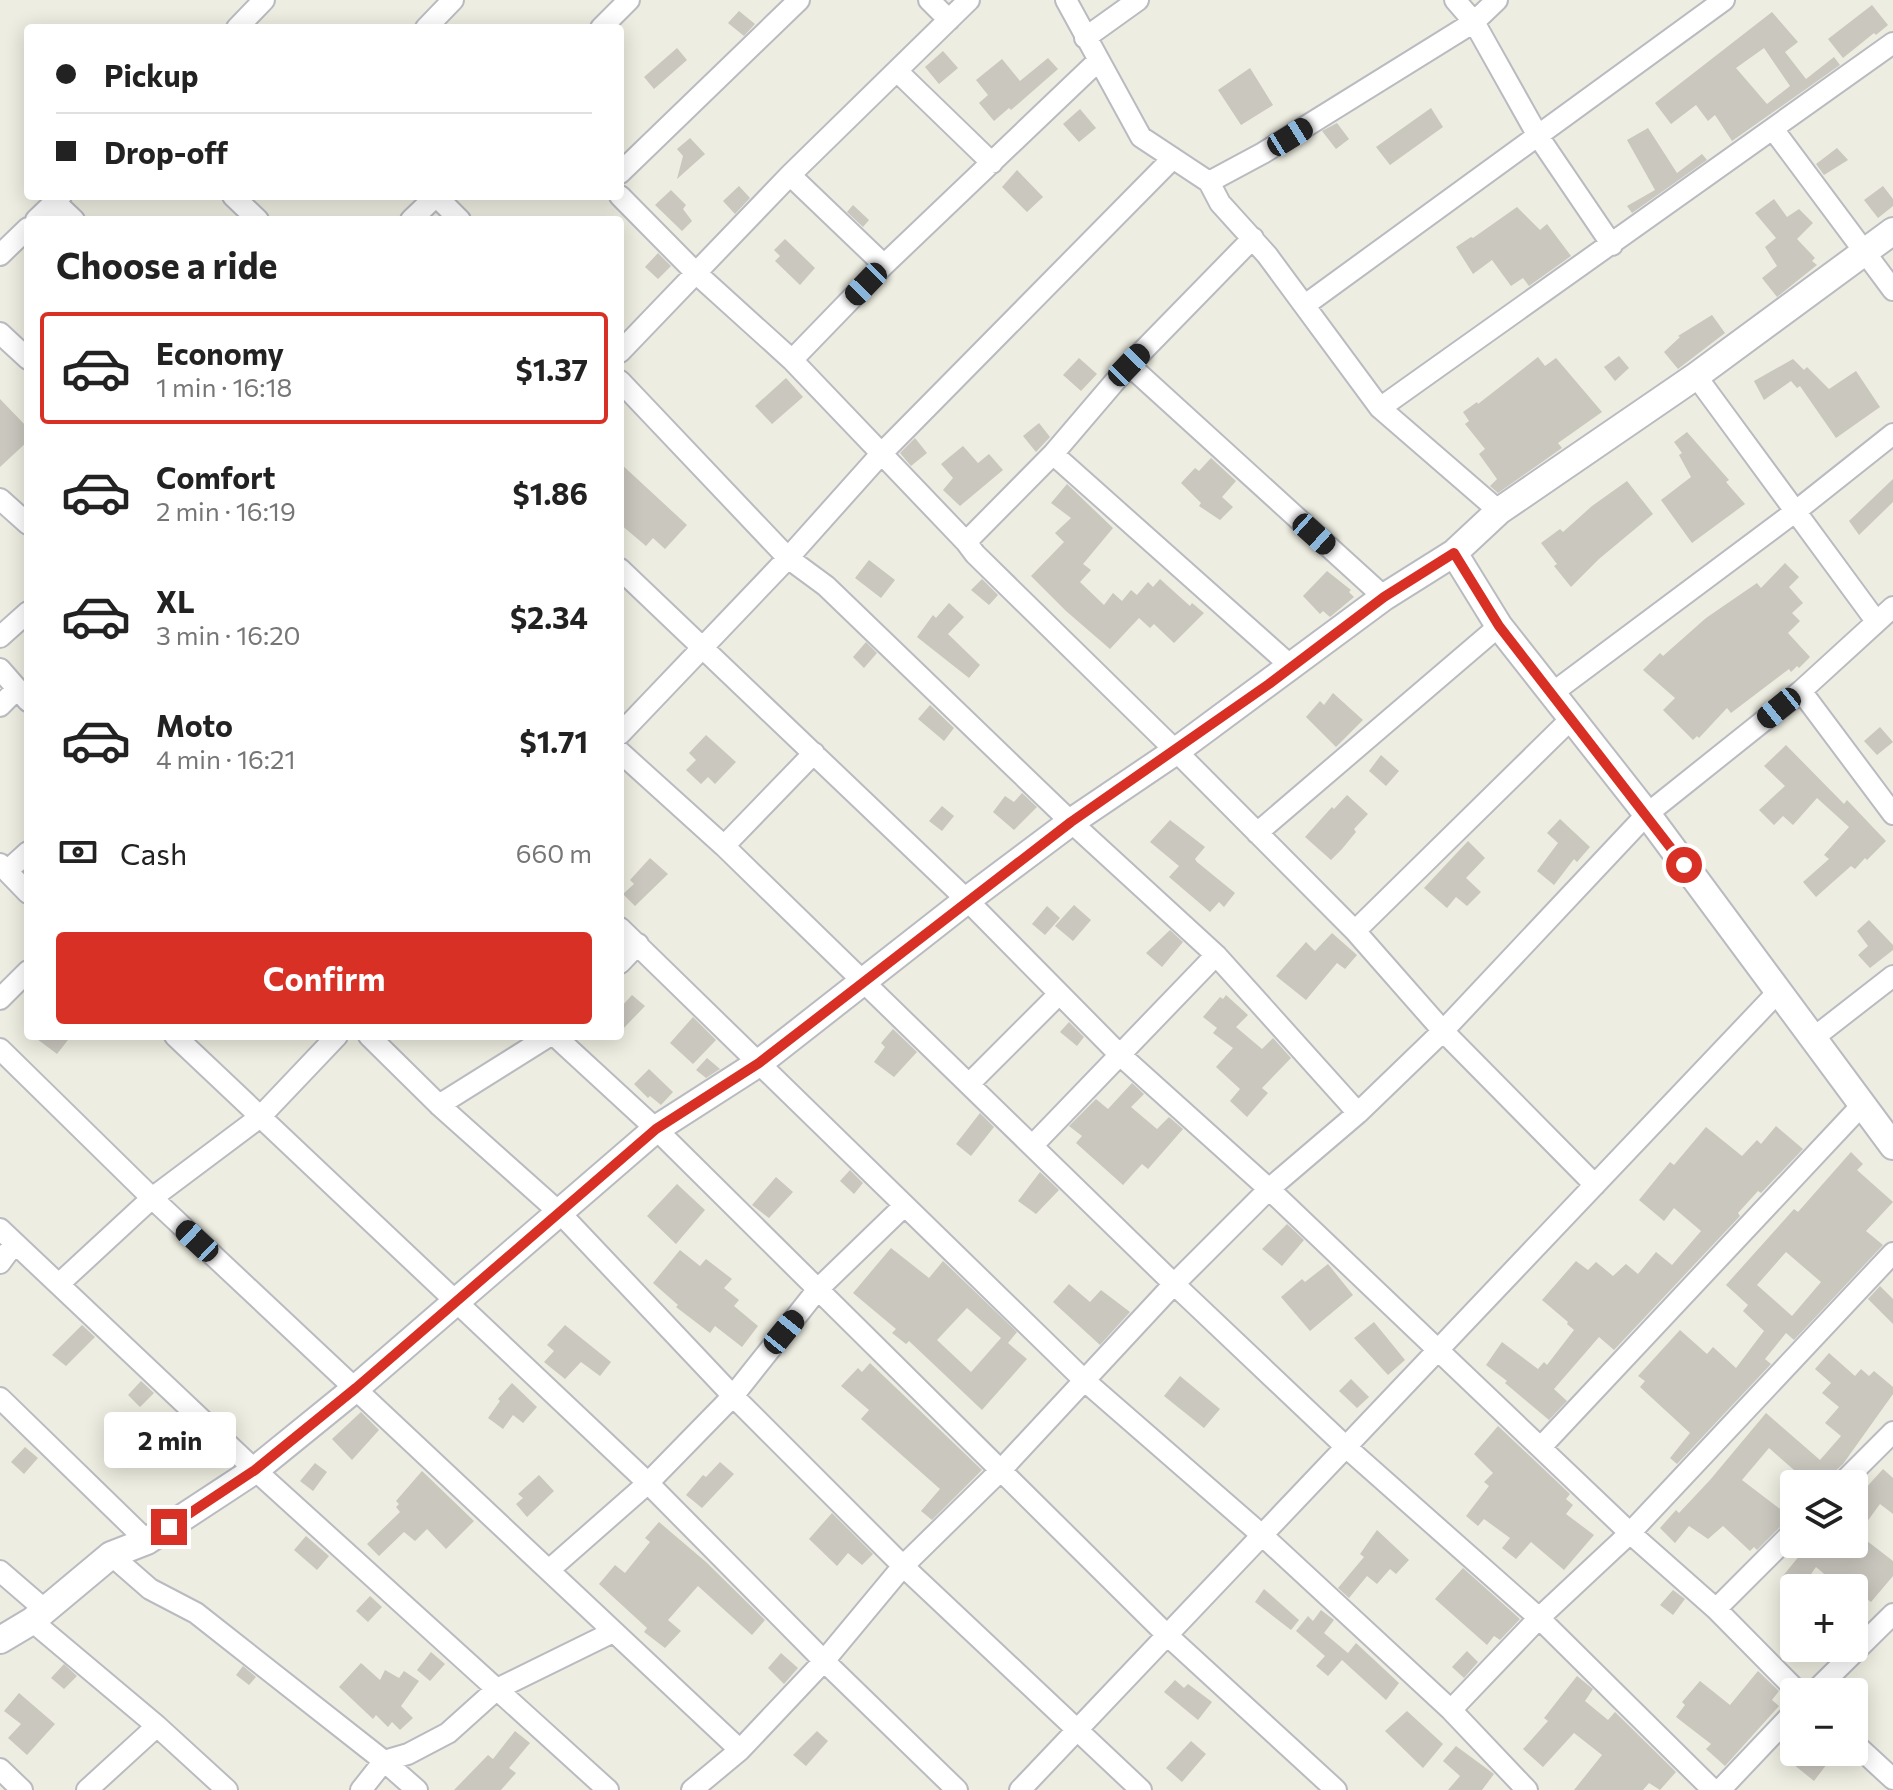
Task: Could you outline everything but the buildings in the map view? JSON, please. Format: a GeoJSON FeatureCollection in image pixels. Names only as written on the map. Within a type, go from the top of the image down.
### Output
{"type":"FeatureCollection","features":[{"type":"Feature","properties":{"kind":"street"},"geometry":{"type":"LineString","coordinates":[[243,24],[264,0]]}},
{"type":"Feature","properties":{"kind":"street"},"geometry":{"type":"LineString","coordinates":[[430,24],[453,0]]}},
{"type":"Feature","properties":{"kind":"street"},"geometry":{"type":"LineString","coordinates":[[605,24],[629,0]]}},
{"type":"Feature","properties":{"kind":"street"},"geometry":{"type":"LineString","coordinates":[[624,169],[799,0]]}},
{"type":"Feature","properties":{"kind":"street"},"geometry":{"type":"LineString","coordinates":[[929,0],[949,20]]}},
{"type":"Feature","properties":{"kind":"street"},"geometry":{"type":"LineString","coordinates":[[624,348],[790,175],[969,0]]}},
{"type":"Feature","properties":{"kind":"street"},"geometry":{"type":"LineString","coordinates":[[1066,0],[1141,137],[1209,182],[1220,203],[1253,238],[1380,408],[1499,511]]}},
{"type":"Feature","properties":{"kind":"street"},"geometry":{"type":"LineString","coordinates":[[1085,38],[1138,0]]}},
{"type":"Feature","properties":{"kind":"street"},"geometry":{"type":"LineString","coordinates":[[1455,0],[1474,22],[1538,136],[1612,245]]}},
{"type":"Feature","properties":{"kind":"street"},"geometry":{"type":"LineString","coordinates":[[1209,182],[1263,153],[1474,22],[1497,0]]}},
{"type":"Feature","properties":{"kind":"street"},"geometry":{"type":"LineString","coordinates":[[1305,305],[1724,0]]}},
{"type":"Feature","properties":{"kind":"street"},"geometry":{"type":"LineString","coordinates":[[1380,408],[1893,43]]}},
{"type":"Feature","properties":{"kind":"street"},"geometry":{"type":"LineString","coordinates":[[792,360],[884,265],[1098,61]]}},
{"type":"Feature","properties":{"kind":"street"},"geometry":{"type":"LineString","coordinates":[[898,72],[992,163]]}},
{"type":"Feature","properties":{"kind":"street"},"geometry":{"type":"LineString","coordinates":[[1773,129],[1893,290]]}},
{"type":"Feature","properties":{"kind":"street"},"geometry":{"type":"LineString","coordinates":[[624,730],[788,558],[881,454],[1173,158]]}},
{"type":"Feature","properties":{"kind":"street"},"geometry":{"type":"LineString","coordinates":[[790,175],[884,265]]}},
{"type":"Feature","properties":{"kind":"street"},"geometry":{"type":"LineString","coordinates":[[40,216],[57,200]]}},
{"type":"Feature","properties":{"kind":"street"},"geometry":{"type":"LineString","coordinates":[[59,200],[71,216]]}},
{"type":"Feature","properties":{"kind":"street"},"geometry":{"type":"LineString","coordinates":[[237,200],[254,216]]}},
{"type":"Feature","properties":{"kind":"street"},"geometry":{"type":"LineString","coordinates":[[415,216],[432,200]]}},
{"type":"Feature","properties":{"kind":"street"},"geometry":{"type":"LineString","coordinates":[[440,200],[456,216]]}},
{"type":"Feature","properties":{"kind":"street"},"geometry":{"type":"LineString","coordinates":[[624,200],[697,274],[792,360],[986,565],[1355,931],[1443,1031],[1595,1185]]}},
{"type":"Feature","properties":{"kind":"street"},"geometry":{"type":"LineString","coordinates":[[0,1640],[38,1615],[111,1555],[147,1541],[255,1470],[356,1388],[656,1129],[759,1063],[1071,822],[1176,751],[1384,597],[1454,553],[1499,511],[1696,376],[1893,231]]}},
{"type":"Feature","properties":{"kind":"street"},"geometry":{"type":"LineString","coordinates":[[0,255],[24,232]]}},
{"type":"Feature","properties":{"kind":"street"},"geometry":{"type":"LineString","coordinates":[[966,542],[1053,454],[1129,365],[1253,238]]}},
{"type":"Feature","properties":{"kind":"street"},"geometry":{"type":"LineString","coordinates":[[0,333],[24,355]]}},
{"type":"Feature","properties":{"kind":"street"},"geometry":{"type":"LineString","coordinates":[[1129,365],[1384,597]]}},
{"type":"Feature","properties":{"kind":"street"},"geometry":{"type":"LineString","coordinates":[[1696,376],[1876,621]]}},
{"type":"Feature","properties":{"kind":"street"},"geometry":{"type":"LineString","coordinates":[[624,385],[788,558],[826,586],[1071,822],[1216,955],[1358,1113]]}},
{"type":"Feature","properties":{"kind":"street"},"geometry":{"type":"LineString","coordinates":[[1551,694],[1796,511],[1893,434]]}},
{"type":"Feature","properties":{"kind":"street"},"geometry":{"type":"LineString","coordinates":[[1053,454],[1292,667]]}},
{"type":"Feature","properties":{"kind":"street"},"geometry":{"type":"LineString","coordinates":[[0,499],[24,520]]}},
{"type":"Feature","properties":{"kind":"street"},"geometry":{"type":"LineString","coordinates":[[1454,553],[1499,626],[1647,814],[1893,1146]]}},
{"type":"Feature","properties":{"kind":"street"},"geometry":{"type":"LineString","coordinates":[[624,573],[967,900],[1119,1054],[1269,1189],[1630,1533],[1716,1609],[1784,1678]]}},
{"type":"Feature","properties":{"kind":"street"},"geometry":{"type":"LineString","coordinates":[[692,1790],[740,1750],[824,1661],[903,1566],[1001,1470],[1174,1284],[1269,1189],[1358,1113],[1443,1031],[1647,814],[1801,691],[1893,607]]}},
{"type":"Feature","properties":{"kind":"street"},"geometry":{"type":"LineString","coordinates":[[0,637],[24,616]]}},
{"type":"Feature","properties":{"kind":"street"},"geometry":{"type":"LineString","coordinates":[[1257,833],[1499,626]]}},
{"type":"Feature","properties":{"kind":"street"},"geometry":{"type":"LineString","coordinates":[[0,669],[22,695],[0,706]]}},
{"type":"Feature","properties":{"kind":"street"},"geometry":{"type":"LineString","coordinates":[[1801,691],[1893,814]]}},
{"type":"Feature","properties":{"kind":"street"},"geometry":{"type":"LineString","coordinates":[[1355,931],[1572,718]]}},
{"type":"Feature","properties":{"kind":"street"},"geometry":{"type":"LineString","coordinates":[[724,846],[814,753]]}},
{"type":"Feature","properties":{"kind":"street"},"geometry":{"type":"LineString","coordinates":[[624,756],[724,846],[1346,1447],[1539,1618],[1713,1790]]}},
{"type":"Feature","properties":{"kind":"street"},"geometry":{"type":"LineString","coordinates":[[24,854],[4,867],[24,889]]}},
{"type":"Feature","properties":{"kind":"street"},"geometry":{"type":"LineString","coordinates":[[624,932],[1085,1381],[1263,1536],[1451,1710],[1527,1790]]}},
{"type":"Feature","properties":{"kind":"street"},"geometry":{"type":"LineString","coordinates":[[624,959],[638,944]]}},
{"type":"Feature","properties":{"kind":"street"},"geometry":{"type":"LineString","coordinates":[[1033,1145],[1216,955]]}},
{"type":"Feature","properties":{"kind":"street"},"geometry":{"type":"LineString","coordinates":[[0,999],[24,975]]}},
{"type":"Feature","properties":{"kind":"street"},"geometry":{"type":"LineString","coordinates":[[1812,1039],[1893,976]]}},
{"type":"Feature","properties":{"kind":"street"},"geometry":{"type":"LineString","coordinates":[[1020,1790],[1777,993]]}},
{"type":"Feature","properties":{"kind":"street"},"geometry":{"type":"LineString","coordinates":[[969,1084],[1059,994]]}},
{"type":"Feature","properties":{"kind":"street"},"geometry":{"type":"LineString","coordinates":[[179,1040],[648,1483],[957,1790]]}},
{"type":"Feature","properties":{"kind":"street"},"geometry":{"type":"LineString","coordinates":[[60,1283],[152,1198],[260,1117],[333,1040]]}},
{"type":"Feature","properties":{"kind":"street"},"geometry":{"type":"LineString","coordinates":[[373,1040],[439,1105],[560,1213],[733,1396],[903,1566],[1141,1790]]}},
{"type":"Feature","properties":{"kind":"street"},"geometry":{"type":"LineString","coordinates":[[439,1105],[545,1040]]}},
{"type":"Feature","properties":{"kind":"street"},"geometry":{"type":"LineString","coordinates":[[556,1040],[656,1129],[1167,1635],[1336,1790]]}},
{"type":"Feature","properties":{"kind":"street"},"geometry":{"type":"LineString","coordinates":[[0,1049],[152,1198],[740,1750]]}},
{"type":"Feature","properties":{"kind":"street"},"geometry":{"type":"LineString","coordinates":[[1542,1446],[1862,1105]]}},
{"type":"Feature","properties":{"kind":"street"},"geometry":{"type":"LineString","coordinates":[[549,1570],[648,1483],[733,1396],[818,1289],[904,1206]]}},
{"type":"Feature","properties":{"kind":"street"},"geometry":{"type":"LineString","coordinates":[[0,1263],[7,1236],[255,1470],[608,1790]]}},
{"type":"Feature","properties":{"kind":"street"},"geometry":{"type":"LineString","coordinates":[[1451,1710],[1539,1618],[1630,1533],[1893,1253]]}},
{"type":"Feature","properties":{"kind":"street"},"geometry":{"type":"LineString","coordinates":[[0,1398],[147,1541]]}},
{"type":"Feature","properties":{"kind":"street"},"geometry":{"type":"LineString","coordinates":[[1855,1470],[1893,1432]]}},
{"type":"Feature","properties":{"kind":"street"},"geometry":{"type":"LineString","coordinates":[[1716,1609],[1780,1545]]}},
{"type":"Feature","properties":{"kind":"street"},"geometry":{"type":"LineString","coordinates":[[111,1555],[150,1589],[196,1613],[417,1790]]}},
{"type":"Feature","properties":{"kind":"street"},"geometry":{"type":"LineString","coordinates":[[0,1571],[38,1615],[227,1790]]}},
{"type":"Feature","properties":{"kind":"street"},"geometry":{"type":"LineString","coordinates":[[1828,1678],[1893,1614]]}},
{"type":"Feature","properties":{"kind":"street"},"geometry":{"type":"LineString","coordinates":[[361,1790],[384,1761],[408,1754],[448,1733],[497,1689],[613,1632]]}},
{"type":"Feature","properties":{"kind":"street"},"geometry":{"type":"LineString","coordinates":[[87,1790],[157,1726]]}},
{"type":"Feature","properties":{"kind":"street"},"geometry":{"type":"LineString","coordinates":[[1720,1790],[1780,1727]]}},
{"type":"Feature","properties":{"kind":"street"},"geometry":{"type":"LineString","coordinates":[[1868,1756],[1893,1779]]}},
{"type":"Feature","properties":{"kind":"street"},"geometry":{"type":"LineString","coordinates":[[0,1769],[22,1790]]}},
{"type":"Feature","properties":{"kind":"route"},"geometry":{"type":"LineString","coordinates":[[169,1527],[255,1470],[356,1388],[656,1129],[759,1063],[1071,822],[1176,751],[1384,597],[1454,553],[1499,626],[1684,865]]}}]}
